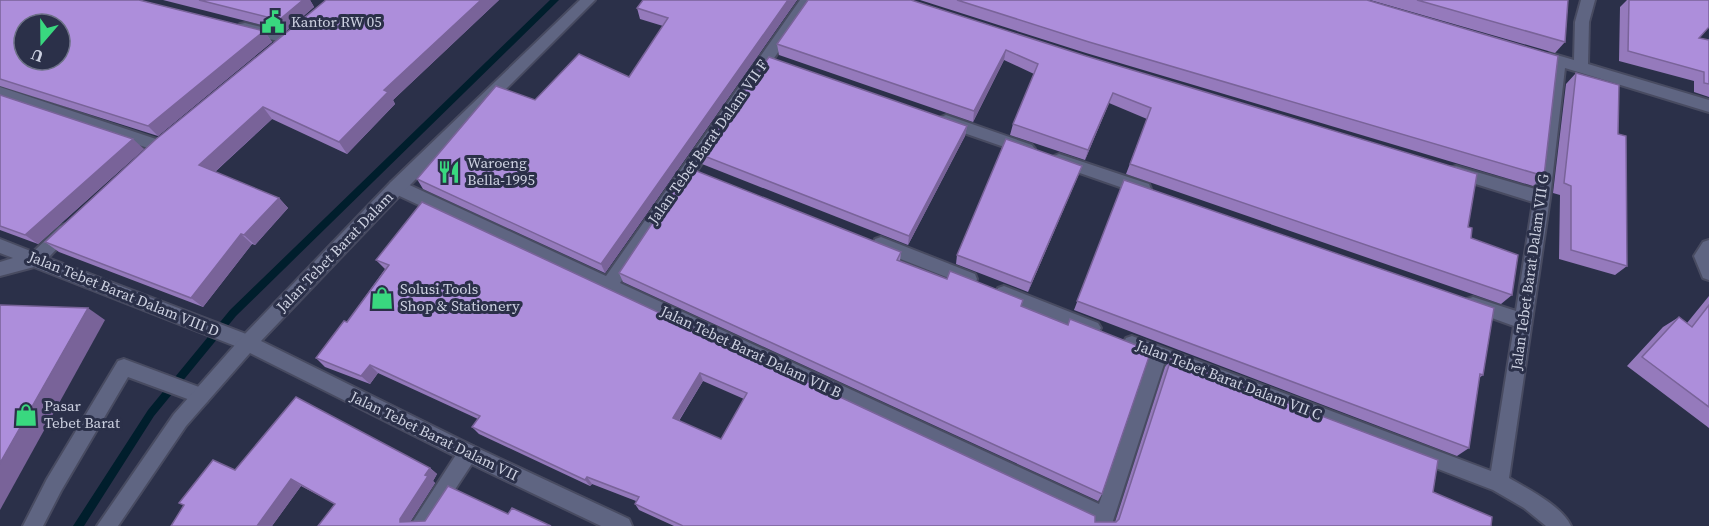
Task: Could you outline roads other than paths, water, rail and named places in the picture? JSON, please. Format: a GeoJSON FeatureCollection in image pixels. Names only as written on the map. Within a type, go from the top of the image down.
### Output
{"type":"FeatureCollection","features":[{"type":"Feature","properties":{"kind":"street","name":"Jalan Tebet Barat Dalam"},"geometry":{"type":"LineString","coordinates":[[107,526],[180,420],[248,343],[397,187],[588,0]]}},
{"type":"Feature","properties":{"kind":"street","name":"Jalan Tebet Barat Dalam VII F"},"geometry":{"type":"LineString","coordinates":[[609,285],[688,168],[772,60],[807,0]]}},
{"type":"Feature","properties":{"kind":"street"},"geometry":{"type":"LineString","coordinates":[[1581,68],[1582,22],[1588,0]]}},
{"type":"Feature","properties":{"kind":"street"},"geometry":{"type":"LineString","coordinates":[[235,25],[290,39]]}},
{"type":"Feature","properties":{"kind":"street"},"geometry":{"type":"LineString","coordinates":[[273,54],[306,26]]}},
{"type":"Feature","properties":{"kind":"street"},"geometry":{"type":"LineString","coordinates":[[1536,54],[1709,106]]}},
{"type":"Feature","properties":{"kind":"street","name":"Jalan Tebet Barat Dalam VII G"},"geometry":{"type":"LineString","coordinates":[[1499,483],[1542,198],[1559,61]]}},
{"type":"Feature","properties":{"kind":"street"},"geometry":{"type":"LineString","coordinates":[[0,93],[165,142],[143,161]]}},
{"type":"Feature","properties":{"kind":"street"},"geometry":{"type":"LineString","coordinates":[[936,117],[1162,196]]}},
{"type":"Feature","properties":{"kind":"street"},"geometry":{"type":"LineString","coordinates":[[1438,167],[1542,198]]}},
{"type":"Feature","properties":{"kind":"street"},"geometry":{"type":"LineString","coordinates":[[688,168],[710,177]]}},
{"type":"Feature","properties":{"kind":"street","name":"Jalan Tebet Barat Dalam VII B"},"geometry":{"type":"LineString","coordinates":[[397,187],[609,285],[1103,521]]}},
{"type":"Feature","properties":{"kind":"street"},"geometry":{"type":"LineString","coordinates":[[0,269],[36,259],[76,221]]}},
{"type":"Feature","properties":{"kind":"street","name":"Jalan Tebet Barat Dalam VII C"},"geometry":{"type":"LineString","coordinates":[[863,237],[1159,354],[1499,483],[1531,501],[1561,526]]}},
{"type":"Feature","properties":{"kind":"street","name":"Jalan Tebet Barat Dalam VIII D"},"geometry":{"type":"LineString","coordinates":[[0,246],[248,343]]}},
{"type":"Feature","properties":{"kind":"street"},"geometry":{"type":"LineString","coordinates":[[1709,247],[1702,256],[1709,273]]}},
{"type":"Feature","properties":{"kind":"street"},"geometry":{"type":"LineString","coordinates":[[1455,298],[1523,321]]}},
{"type":"Feature","properties":{"kind":"street","name":"Jalan Tebet Barat Dalam VII"},"geometry":{"type":"LineString","coordinates":[[248,343],[468,453],[622,526]]}},
{"type":"Feature","properties":{"kind":"street"},"geometry":{"type":"LineString","coordinates":[[1103,521],[1159,354]]}},
{"type":"Feature","properties":{"kind":"street"},"geometry":{"type":"LineString","coordinates":[[33,526],[54,484],[124,367],[201,396]]}},
{"type":"Feature","properties":{"kind":"street"},"geometry":{"type":"LineString","coordinates":[[420,526],[468,453]]}},
{"type":"Feature","properties":{"kind":"waterway"},"geometry":{"type":"LineString","coordinates":[[78,526],[151,413],[233,313],[555,0]]}},
{"type":"Feature","properties":{"kind":"place","name":"Kantor RW 05"},"geometry":{"type":"Point","coordinates":[273,22]}},
{"type":"Feature","properties":{"kind":"place","name":"Waroeng Bella-1995"},"geometry":{"type":"Point","coordinates":[449,172]}},
{"type":"Feature","properties":{"kind":"place","name":"Solusi Tools Shop & Stationery"},"geometry":{"type":"Point","coordinates":[382,298]}},
{"type":"Feature","properties":{"kind":"place","name":"Pasar Tebet Barat"},"geometry":{"type":"Point","coordinates":[26,415]}}]}
